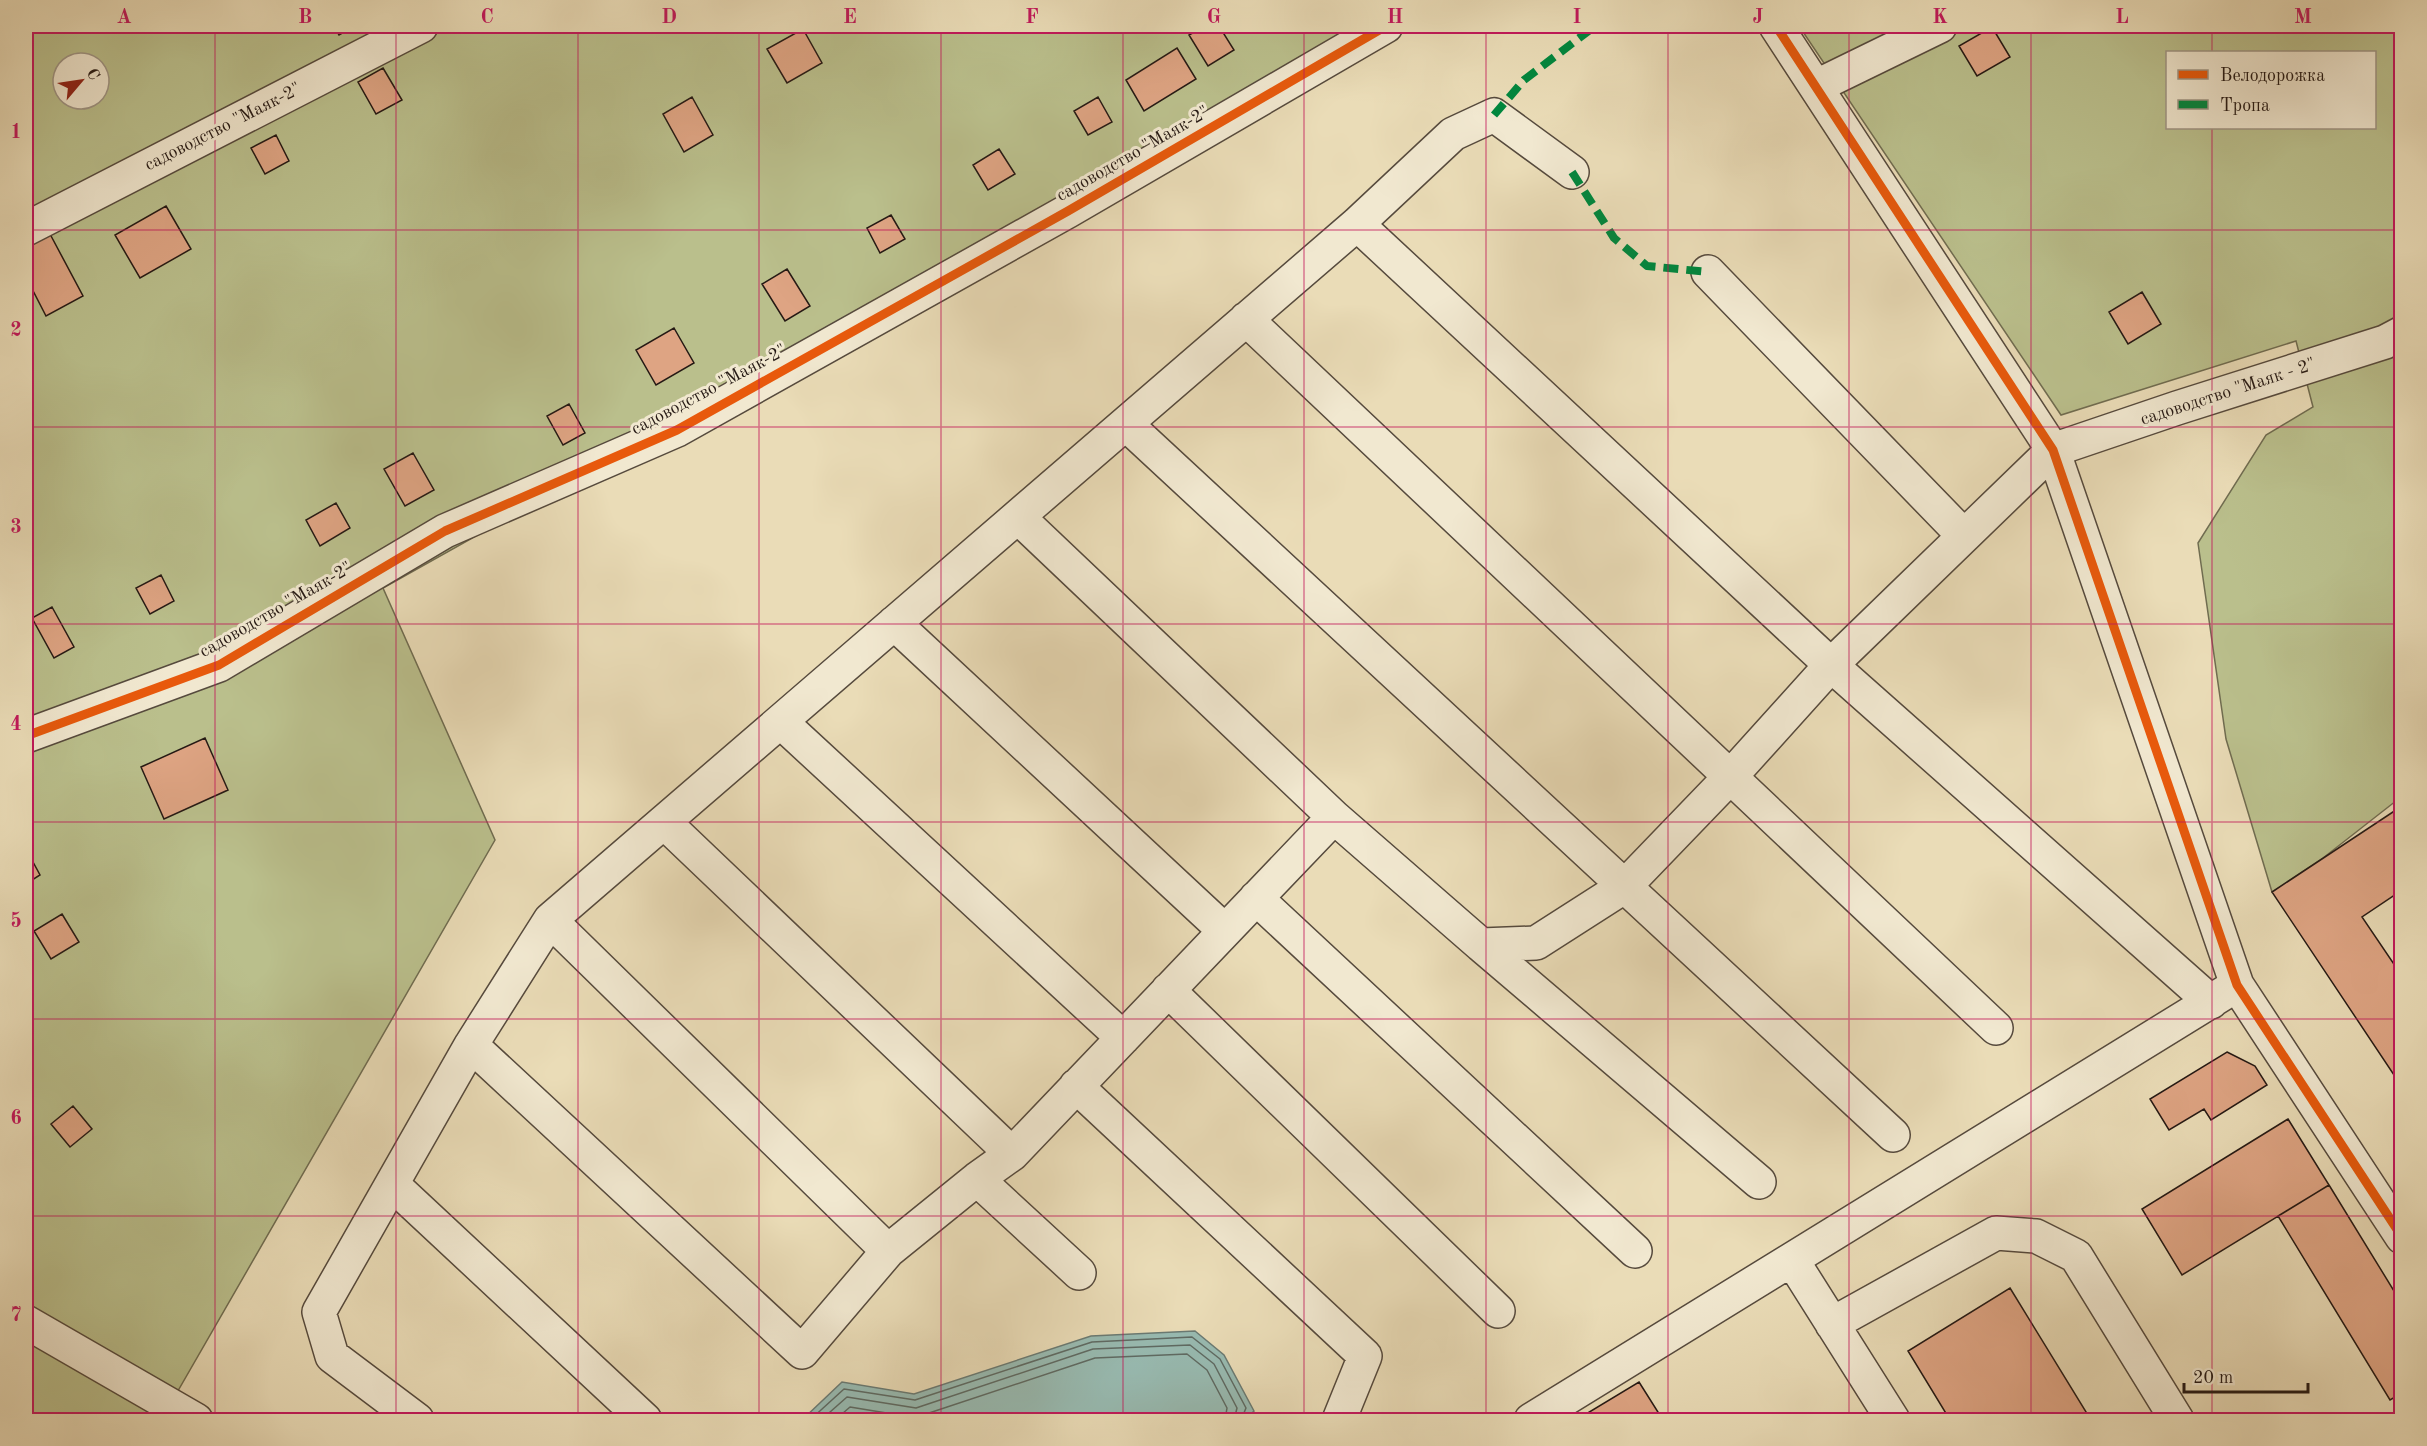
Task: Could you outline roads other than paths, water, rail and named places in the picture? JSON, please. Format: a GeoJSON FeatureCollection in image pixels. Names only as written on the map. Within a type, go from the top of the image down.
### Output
{"type":"FeatureCollection","features":[{"type":"Feature","properties":{"kind":"street","name":"садоводство \"Маяк-2\""},"geometry":{"type":"LineString","coordinates":[[26,229],[421,26]]}},
{"type":"Feature","properties":{"kind":"street","name":"садоводство \"Маяк-2\""},"geometry":{"type":"LineString","coordinates":[[26,736],[219,665],[445,531],[677,430],[1068,211],[1386,26]]}},
{"type":"Feature","properties":{"kind":"street"},"geometry":{"type":"LineString","coordinates":[[1776,26],[2053,450],[2224,993]]}},
{"type":"Feature","properties":{"kind":"street"},"geometry":{"type":"LineString","coordinates":[[1817,86],[1940,26]]}},
{"type":"Feature","properties":{"kind":"street"},"geometry":{"type":"LineString","coordinates":[[417,1420],[332,1356],[319,1312],[471,1045],[550,920],[1357,224],[1453,134],[1494,116],[1572,172]]}},
{"type":"Feature","properties":{"kind":"street"},"geometry":{"type":"LineString","coordinates":[[1357,224],[1832,665],[2224,993],[2402,1237]]}},
{"type":"Feature","properties":{"kind":"street"},"geometry":{"type":"LineString","coordinates":[[1708,272],[1964,536]]}},
{"type":"Feature","properties":{"kind":"street"},"geometry":{"type":"LineString","coordinates":[[1246,320],[1996,1028]]}},
{"type":"Feature","properties":{"kind":"street","name":"садоводство \"Маяк - 2\""},"geometry":{"type":"LineString","coordinates":[[2053,450],[2385,342],[2402,333]]}},
{"type":"Feature","properties":{"kind":"street"},"geometry":{"type":"LineString","coordinates":[[1126,424],[1893,1135]]}},
{"type":"Feature","properties":{"kind":"street"},"geometry":{"type":"LineString","coordinates":[[1481,945],[1536,943],[1625,886],[1730,777],[1832,665],[2053,450]]}},
{"type":"Feature","properties":{"kind":"street"},"geometry":{"type":"LineString","coordinates":[[1018,517],[1334,817],[1759,1182]]}},
{"type":"Feature","properties":{"kind":"street"},"geometry":{"type":"LineString","coordinates":[[894,623],[1225,931]]}},
{"type":"Feature","properties":{"kind":"street"},"geometry":{"type":"LineString","coordinates":[[781,722],[1123,1038]]}},
{"type":"Feature","properties":{"kind":"street"},"geometry":{"type":"LineString","coordinates":[[471,1045],[802,1352],[888,1251],[977,1179],[1012,1154],[1334,817]]}},
{"type":"Feature","properties":{"kind":"street"},"geometry":{"type":"LineString","coordinates":[[664,822],[1012,1154]]}},
{"type":"Feature","properties":{"kind":"street"},"geometry":{"type":"LineString","coordinates":[[1256,898],[1635,1251]]}},
{"type":"Feature","properties":{"kind":"street"},"geometry":{"type":"LineString","coordinates":[[550,920],[888,1251]]}},
{"type":"Feature","properties":{"kind":"street"},"geometry":{"type":"LineString","coordinates":[[1168,990],[1498,1311]]}},
{"type":"Feature","properties":{"kind":"street"},"geometry":{"type":"LineString","coordinates":[[1531,1420],[2224,993]]}},
{"type":"Feature","properties":{"kind":"street"},"geometry":{"type":"LineString","coordinates":[[1076,1086],[1365,1356],[1339,1420]]}},
{"type":"Feature","properties":{"kind":"street"},"geometry":{"type":"LineString","coordinates":[[977,1179],[1079,1272]]}},
{"type":"Feature","properties":{"kind":"street"},"geometry":{"type":"LineString","coordinates":[[392,1184],[645,1420]]}},
{"type":"Feature","properties":{"kind":"street"},"geometry":{"type":"LineString","coordinates":[[1832,1324],[1996,1233],[2036,1236],[2076,1256],[2177,1420]]}},
{"type":"Feature","properties":{"kind":"street"},"geometry":{"type":"LineString","coordinates":[[1792,1260],[1893,1420]]}},
{"type":"Feature","properties":{"kind":"street"},"geometry":{"type":"LineString","coordinates":[[26,1322],[196,1420]]}},
{"type":"Feature","properties":{"kind":"water"},"geometry":{"type":"Polygon","coordinates":[[[1195,1331],[1224,1355],[1254,1411],[1245,1420],[802,1420],[842,1382],[914,1394],[1091,1336],[1195,1331]]]}}]}
